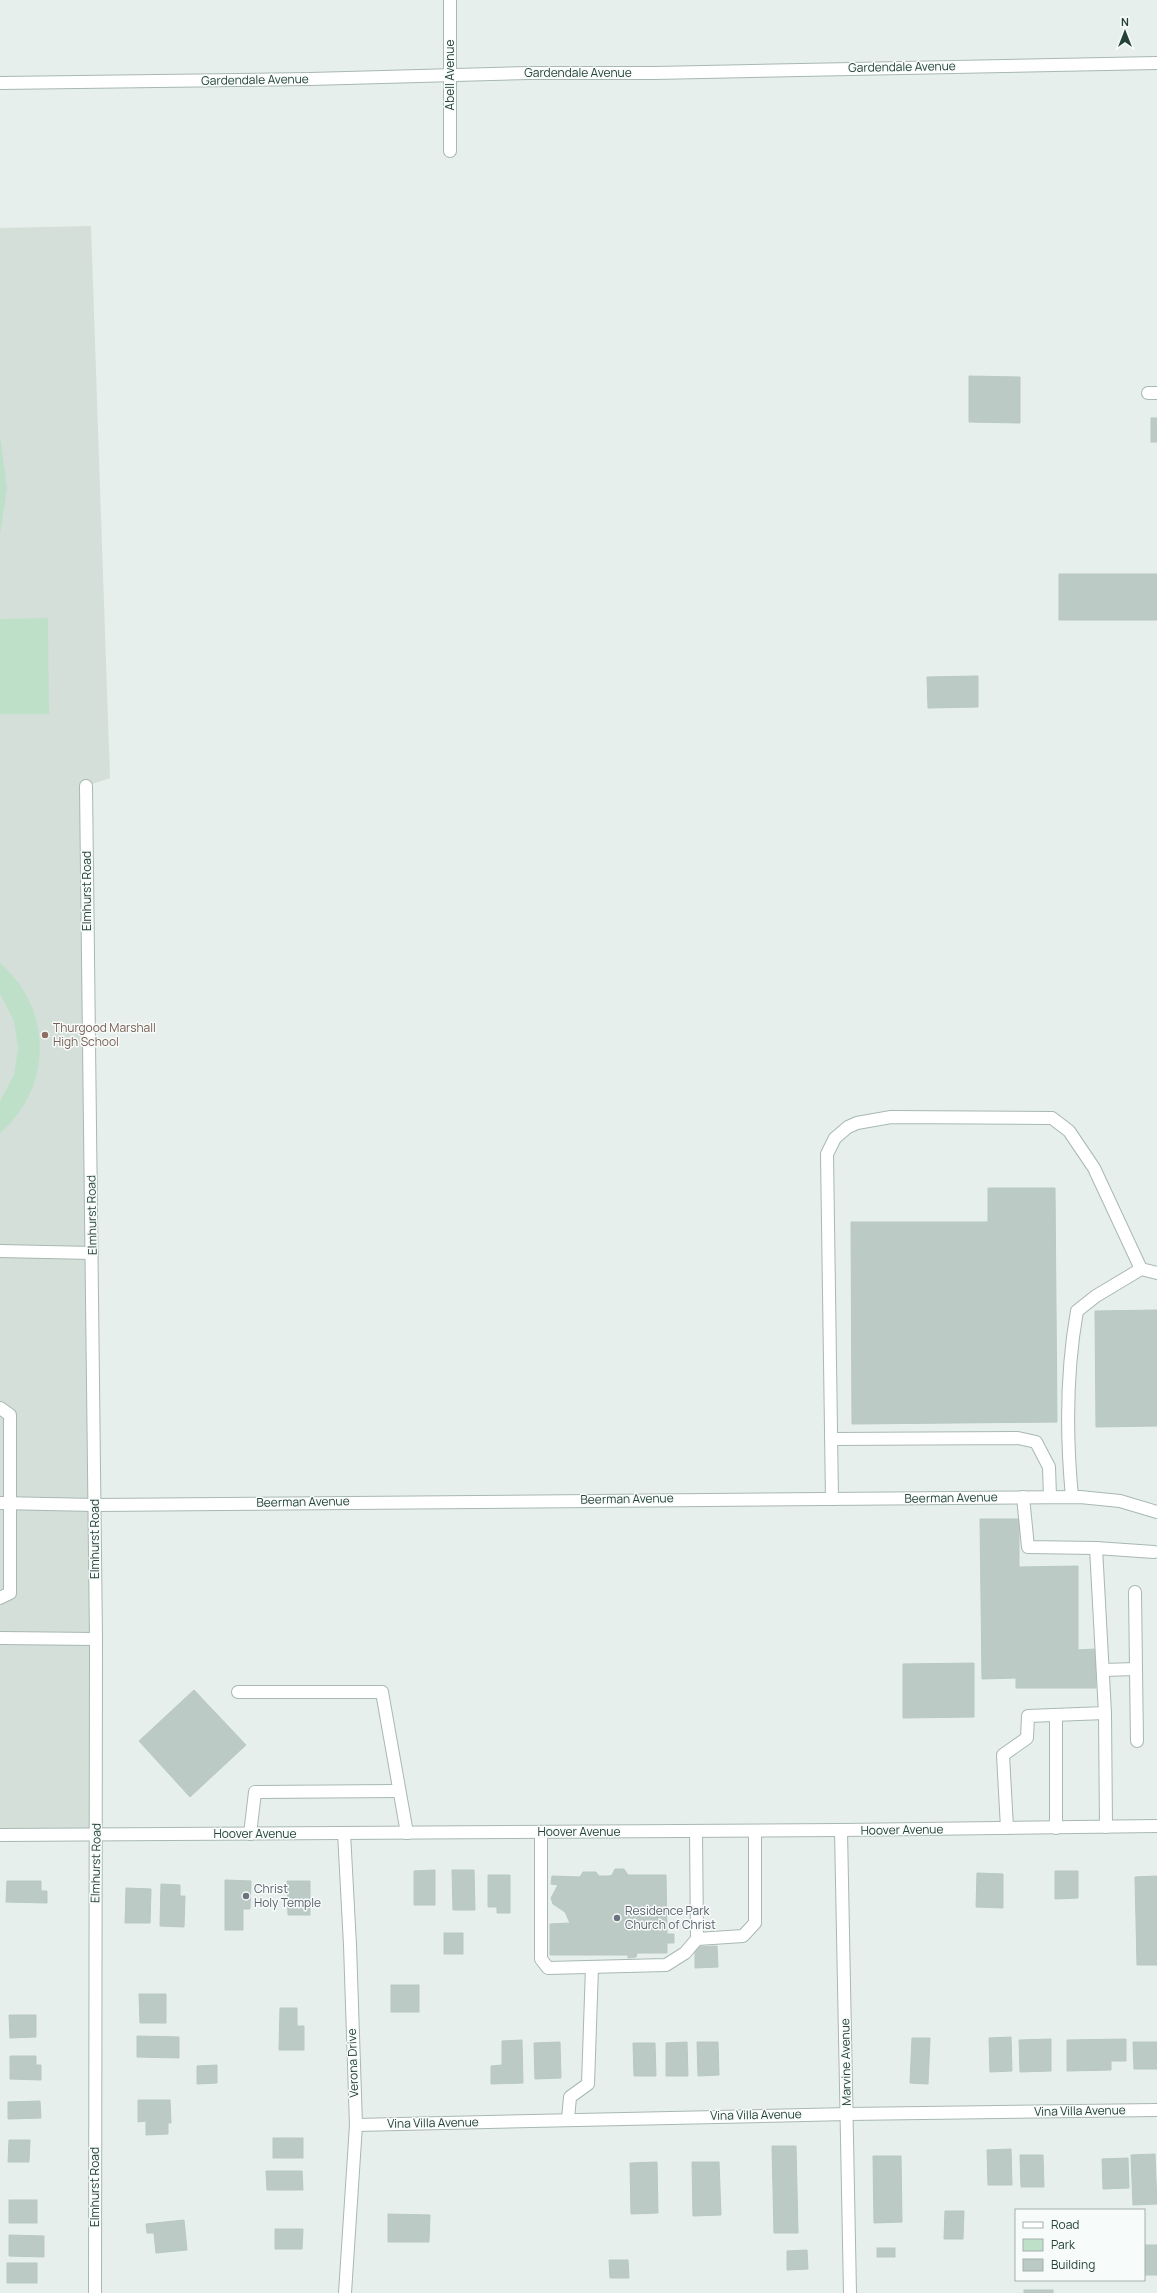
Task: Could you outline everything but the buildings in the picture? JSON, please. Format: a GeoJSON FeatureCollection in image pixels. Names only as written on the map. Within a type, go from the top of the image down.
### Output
{"type":"FeatureCollection","features":[{"type":"Feature","properties":{"kind":"street","name":"Abell Avenue"},"geometry":{"type":"LineString","coordinates":[[450,0],[450,151]]}},
{"type":"Feature","properties":{"kind":"street","name":"Gardendale Avenue"},"geometry":{"type":"LineString","coordinates":[[0,83],[310,79],[450,74],[655,73],[1157,63]]}},
{"type":"Feature","properties":{"kind":"street","name":"Elmhurst Road"},"geometry":{"type":"LineString","coordinates":[[86,786],[96,1639],[97,1835],[95,2293]]}},
{"type":"Feature","properties":{"kind":"street"},"geometry":{"type":"LineString","coordinates":[[832,1499],[827,1154],[834,1138],[848,1127],[857,1123],[891,1117],[1052,1118],[1069,1131],[1094,1168],[1141,1269]]}},
{"type":"Feature","properties":{"kind":"street"},"geometry":{"type":"LineString","coordinates":[[0,1252],[92,1253]]}},
{"type":"Feature","properties":{"kind":"street"},"geometry":{"type":"LineString","coordinates":[[1072,1497],[1067,1428],[1070,1352],[1077,1311],[1096,1296],[1141,1269],[1157,1273]]}},
{"type":"Feature","properties":{"kind":"street"},"geometry":{"type":"LineString","coordinates":[[0,1408],[10,1415],[5,1503],[10,1593],[0,1598]]}},
{"type":"Feature","properties":{"kind":"street"},"geometry":{"type":"LineString","coordinates":[[831,1439],[1018,1438],[1036,1442],[1049,1467],[1050,1497]]}},
{"type":"Feature","properties":{"kind":"street"},"geometry":{"type":"LineString","coordinates":[[1023,1497],[1028,1547],[1096,1548],[1154,1552]]}},
{"type":"Feature","properties":{"kind":"street","name":"Beerman Avenue"},"geometry":{"type":"LineString","coordinates":[[5,1503],[95,1505],[1072,1497],[1120,1501],[1157,1512]]}},
{"type":"Feature","properties":{"kind":"street"},"geometry":{"type":"LineString","coordinates":[[1096,1548],[1105,1713],[1106,1827]]}},
{"type":"Feature","properties":{"kind":"street"},"geometry":{"type":"LineString","coordinates":[[1134,1592],[1137,1741]]}},
{"type":"Feature","properties":{"kind":"street"},"geometry":{"type":"LineString","coordinates":[[0,1638],[96,1639]]}},
{"type":"Feature","properties":{"kind":"street"},"geometry":{"type":"LineString","coordinates":[[1103,1670],[1136,1669]]}},
{"type":"Feature","properties":{"kind":"street"},"geometry":{"type":"LineString","coordinates":[[238,1692],[382,1692],[398,1791],[407,1833]]}},
{"type":"Feature","properties":{"kind":"street"},"geometry":{"type":"LineString","coordinates":[[1007,1828],[1003,1755],[1026,1738],[1028,1716],[1105,1713]]}},
{"type":"Feature","properties":{"kind":"street"},"geometry":{"type":"LineString","coordinates":[[1056,1715],[1056,1828]]}},
{"type":"Feature","properties":{"kind":"street"},"geometry":{"type":"LineString","coordinates":[[250,1834],[255,1792],[398,1791]]}},
{"type":"Feature","properties":{"kind":"street","name":"Hoover Avenue"},"geometry":{"type":"LineString","coordinates":[[0,1835],[755,1831],[1157,1826]]}},
{"type":"Feature","properties":{"kind":"street","name":"Marvine Avenue"},"geometry":{"type":"LineString","coordinates":[[841,1830],[848,2114],[850,2293]]}},
{"type":"Feature","properties":{"kind":"street"},"geometry":{"type":"LineString","coordinates":[[696,1831],[697,1940]]}},
{"type":"Feature","properties":{"kind":"street"},"geometry":{"type":"LineString","coordinates":[[541,1832],[541,1959],[548,1968],[666,1964],[685,1953],[697,1940],[743,1936],[755,1923],[755,1831]]}},
{"type":"Feature","properties":{"kind":"street","name":"Verona Drive"},"geometry":{"type":"LineString","coordinates":[[344,1833],[350,1945],[356,2124],[345,2293]]}},
{"type":"Feature","properties":{"kind":"street"},"geometry":{"type":"LineString","coordinates":[[568,2119],[570,2097],[588,2084],[592,1966]]}},
{"type":"Feature","properties":{"kind":"street","name":"Vina Villa Avenue"},"geometry":{"type":"LineString","coordinates":[[356,2124],[848,2114],[1157,2110]]}},
{"type":"Feature","properties":{"kind":"shaded area","name":"Thurgood Marshall High School"},"geometry":{"type":"Polygon","coordinates":[[[91,226],[110,778],[86,786],[97,1835],[0,1835],[0,228],[91,226]]]}},
{"type":"Feature","properties":{"kind":"green space"},"geometry":{"type":"Polygon","coordinates":[[[0,436],[7,488],[0,534],[0,436]]]}},
{"type":"Feature","properties":{"kind":"green space"},"geometry":{"type":"Polygon","coordinates":[[[48,618],[49,714],[0,714],[0,619],[48,618]]]}},
{"type":"Feature","properties":{"kind":"green space"},"geometry":{"type":"Polygon","coordinates":[[[0,963],[17,981],[30,1002],[37,1025],[40,1048],[37,1071],[30,1094],[17,1115],[0,1133],[0,1101],[14,1075],[18,1048],[14,1021],[0,994],[0,963]]]}},
{"type":"Feature","properties":{"kind":"place","name":"Thurgood Marshall High School"},"geometry":{"type":"Point","coordinates":[45,1035]}},
{"type":"Feature","properties":{"kind":"place","name":"Christ Holy Temple"},"geometry":{"type":"Point","coordinates":[246,1896]}},
{"type":"Feature","properties":{"kind":"place","name":"Residence Park Church of Christ"},"geometry":{"type":"Point","coordinates":[617,1918]}}]}
